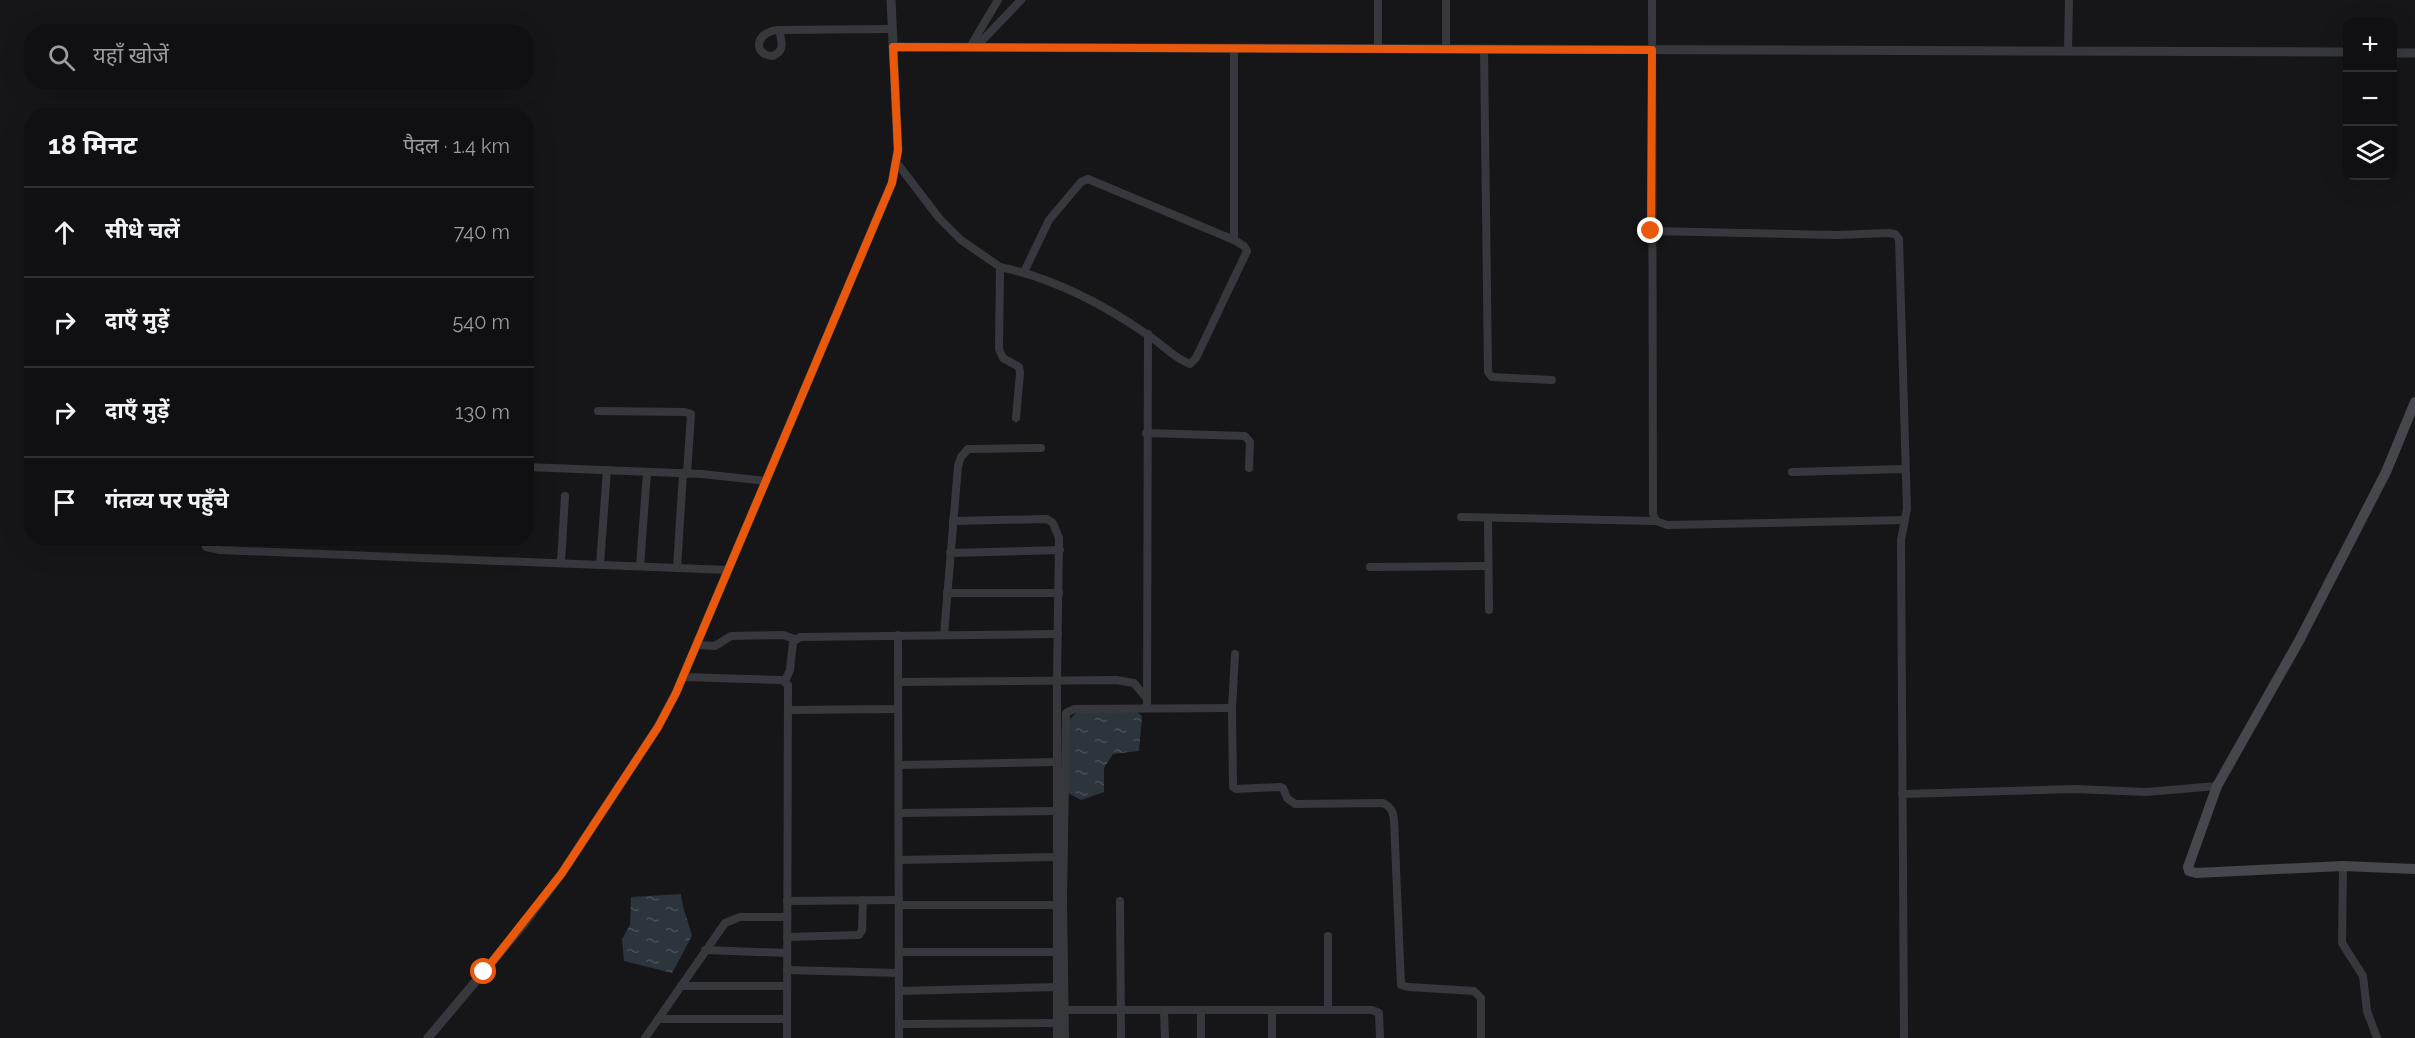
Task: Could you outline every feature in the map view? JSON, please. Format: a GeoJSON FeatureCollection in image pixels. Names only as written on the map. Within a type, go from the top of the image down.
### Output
{"type":"FeatureCollection","features":[{"type":"Feature","properties":{"kind":"main road"},"geometry":{"type":"LineString","coordinates":[[2415,402],[2386,472],[2299,641],[2217,786],[2189,861],[2189,871],[2196,873],[2343,866],[2415,869]]}},
{"type":"Feature","properties":{"kind":"street"},"geometry":{"type":"LineString","coordinates":[[428,1038],[523,925],[562,873],[658,727],[683,677],[886,202],[897,163],[891,0]]}},
{"type":"Feature","properties":{"kind":"street"},"geometry":{"type":"LineString","coordinates":[[973,47],[998,0]]}},
{"type":"Feature","properties":{"kind":"street"},"geometry":{"type":"LineString","coordinates":[[973,47],[1021,0]]}},
{"type":"Feature","properties":{"kind":"street"},"geometry":{"type":"LineString","coordinates":[[1378,0],[1378,49]]}},
{"type":"Feature","properties":{"kind":"street"},"geometry":{"type":"LineString","coordinates":[[1446,0],[1446,49]]}},
{"type":"Feature","properties":{"kind":"street"},"geometry":{"type":"LineString","coordinates":[[1652,0],[1653,514],[1656,521]]}},
{"type":"Feature","properties":{"kind":"street"},"geometry":{"type":"LineString","coordinates":[[2067,51],[2068,0]]}},
{"type":"Feature","properties":{"kind":"street"},"geometry":{"type":"LineString","coordinates":[[779,30],[892,29]]}},
{"type":"Feature","properties":{"kind":"street"},"geometry":{"type":"LineString","coordinates":[[893,47],[2343,52]]}},
{"type":"Feature","properties":{"kind":"street"},"geometry":{"type":"LineString","coordinates":[[1234,48],[1234,240]]}},
{"type":"Feature","properties":{"kind":"street"},"geometry":{"type":"LineString","coordinates":[[1484,49],[1488,372],[1492,377],[1552,380]]}},
{"type":"Feature","properties":{"kind":"street"},"geometry":{"type":"LineString","coordinates":[[2397,53],[2415,53]]}},
{"type":"Feature","properties":{"kind":"street"},"geometry":{"type":"LineString","coordinates":[[897,163],[952,231],[966,244],[1000,267],[1024,272],[1073,291],[1148,334],[1186,363],[1194,362],[1247,251],[1244,246],[1234,240],[1088,179],[1081,182],[1049,220],[1024,272]]}},
{"type":"Feature","properties":{"kind":"street"},"geometry":{"type":"LineString","coordinates":[[1651,231],[1895,234],[1900,245],[1900,334],[1907,509],[1901,540],[1904,1038]]}},
{"type":"Feature","properties":{"kind":"street"},"geometry":{"type":"LineString","coordinates":[[1000,267],[999,349],[1003,358],[1018,367],[1020,373],[1016,418]]}},
{"type":"Feature","properties":{"kind":"street"},"geometry":{"type":"LineString","coordinates":[[1147,708],[1148,334]]}},
{"type":"Feature","properties":{"kind":"street"},"geometry":{"type":"LineString","coordinates":[[598,411],[685,412],[691,414],[677,568]]}},
{"type":"Feature","properties":{"kind":"street"},"geometry":{"type":"LineString","coordinates":[[1146,432],[1245,436],[1250,442],[1249,468]]}},
{"type":"Feature","properties":{"kind":"street"},"geometry":{"type":"LineString","coordinates":[[944,635],[958,466],[968,449],[1041,448]]}},
{"type":"Feature","properties":{"kind":"street"},"geometry":{"type":"LineString","coordinates":[[534,467],[685,474],[766,481]]}},
{"type":"Feature","properties":{"kind":"street"},"geometry":{"type":"LineString","coordinates":[[1792,472],[1905,469]]}},
{"type":"Feature","properties":{"kind":"street"},"geometry":{"type":"LineString","coordinates":[[600,564],[607,470]]}},
{"type":"Feature","properties":{"kind":"street"},"geometry":{"type":"LineString","coordinates":[[640,566],[647,472]]}},
{"type":"Feature","properties":{"kind":"street"},"geometry":{"type":"LineString","coordinates":[[561,562],[565,496]]}},
{"type":"Feature","properties":{"kind":"street"},"geometry":{"type":"LineString","coordinates":[[1461,518],[1656,521],[1667,525],[1905,520]]}},
{"type":"Feature","properties":{"kind":"street"},"geometry":{"type":"LineString","coordinates":[[1488,518],[1489,610]]}},
{"type":"Feature","properties":{"kind":"street"},"geometry":{"type":"LineString","coordinates":[[953,521],[1047,519],[1057,529],[1060,550],[1057,681],[1057,1038]]}},
{"type":"Feature","properties":{"kind":"street"},"geometry":{"type":"LineString","coordinates":[[206,546],[220,550],[728,570]]}},
{"type":"Feature","properties":{"kind":"street"},"geometry":{"type":"LineString","coordinates":[[951,553],[1060,550]]}},
{"type":"Feature","properties":{"kind":"street"},"geometry":{"type":"LineString","coordinates":[[1370,567],[1488,566]]}},
{"type":"Feature","properties":{"kind":"street"},"geometry":{"type":"LineString","coordinates":[[947,593],[1059,593]]}},
{"type":"Feature","properties":{"kind":"street"},"geometry":{"type":"LineString","coordinates":[[795,639],[800,636],[1058,634]]}},
{"type":"Feature","properties":{"kind":"street"},"geometry":{"type":"LineString","coordinates":[[697,645],[715,646],[731,636],[787,635],[795,639]]}},
{"type":"Feature","properties":{"kind":"street"},"geometry":{"type":"LineString","coordinates":[[898,635],[899,1038]]}},
{"type":"Feature","properties":{"kind":"street"},"geometry":{"type":"LineString","coordinates":[[785,681],[790,670],[795,639]]}},
{"type":"Feature","properties":{"kind":"street"},"geometry":{"type":"LineString","coordinates":[[1234,654],[1233,787],[1236,789],[1280,787],[1283,788],[1291,802],[1296,804],[1383,803],[1393,811],[1401,985],[1474,991],[1479,994],[1481,998],[1481,1038]]}},
{"type":"Feature","properties":{"kind":"street"},"geometry":{"type":"LineString","coordinates":[[683,677],[785,681]]}},
{"type":"Feature","properties":{"kind":"street"},"geometry":{"type":"LineString","coordinates":[[898,682],[1116,680],[1137,686],[1147,699]]}},
{"type":"Feature","properties":{"kind":"street"},"geometry":{"type":"LineString","coordinates":[[785,681],[788,685],[787,1038]]}},
{"type":"Feature","properties":{"kind":"street"},"geometry":{"type":"LineString","coordinates":[[1065,1038],[1064,718],[1066,713],[1074,709],[1232,708]]}},
{"type":"Feature","properties":{"kind":"street"},"geometry":{"type":"LineString","coordinates":[[788,710],[898,709]]}},
{"type":"Feature","properties":{"kind":"street"},"geometry":{"type":"LineString","coordinates":[[899,765],[1057,762]]}},
{"type":"Feature","properties":{"kind":"street"},"geometry":{"type":"LineString","coordinates":[[1902,794],[2075,789],[2146,792],[2217,786]]}},
{"type":"Feature","properties":{"kind":"street"},"geometry":{"type":"LineString","coordinates":[[899,813],[1057,811]]}},
{"type":"Feature","properties":{"kind":"street"},"geometry":{"type":"LineString","coordinates":[[899,860],[1057,857]]}},
{"type":"Feature","properties":{"kind":"street"},"geometry":{"type":"LineString","coordinates":[[2343,866],[2342,943],[2363,976],[2367,1011],[2377,1038]]}},
{"type":"Feature","properties":{"kind":"street"},"geometry":{"type":"LineString","coordinates":[[787,901],[863,900],[1057,904]]}},
{"type":"Feature","properties":{"kind":"street"},"geometry":{"type":"LineString","coordinates":[[787,937],[859,935],[862,930],[863,900]]}},
{"type":"Feature","properties":{"kind":"street"},"geometry":{"type":"LineString","coordinates":[[1120,901],[1121,1038]]}},
{"type":"Feature","properties":{"kind":"street"},"geometry":{"type":"LineString","coordinates":[[645,1038],[717,932],[729,920],[740,917],[787,917]]}},
{"type":"Feature","properties":{"kind":"street"},"geometry":{"type":"LineString","coordinates":[[1328,936],[1328,1010]]}},
{"type":"Feature","properties":{"kind":"street"},"geometry":{"type":"LineString","coordinates":[[705,950],[787,953]]}},
{"type":"Feature","properties":{"kind":"street"},"geometry":{"type":"LineString","coordinates":[[899,952],[1057,952]]}},
{"type":"Feature","properties":{"kind":"street"},"geometry":{"type":"LineString","coordinates":[[787,970],[899,973]]}},
{"type":"Feature","properties":{"kind":"street"},"geometry":{"type":"LineString","coordinates":[[681,986],[787,986]]}},
{"type":"Feature","properties":{"kind":"street"},"geometry":{"type":"LineString","coordinates":[[899,991],[1057,987]]}},
{"type":"Feature","properties":{"kind":"street"},"geometry":{"type":"LineString","coordinates":[[1064,1010],[1376,1011],[1380,1017],[1380,1038]]}},
{"type":"Feature","properties":{"kind":"street"},"geometry":{"type":"LineString","coordinates":[[1164,1010],[1165,1038]]}},
{"type":"Feature","properties":{"kind":"street"},"geometry":{"type":"LineString","coordinates":[[1201,1010],[1201,1038]]}},
{"type":"Feature","properties":{"kind":"street"},"geometry":{"type":"LineString","coordinates":[[1272,1010],[1272,1038]]}},
{"type":"Feature","properties":{"kind":"street"},"geometry":{"type":"LineString","coordinates":[[658,1019],[787,1019]]}},
{"type":"Feature","properties":{"kind":"street"},"geometry":{"type":"LineString","coordinates":[[899,1024],[1057,1023]]}},
{"type":"Feature","properties":{"kind":"water"},"geometry":{"type":"Polygon","coordinates":[[[1080,709],[1133,709],[1142,716],[1139,751],[1113,754],[1104,768],[1104,792],[1081,800],[1068,793],[1068,721],[1080,709]]]}},
{"type":"Feature","properties":{"kind":"water"},"geometry":{"type":"Polygon","coordinates":[[[681,894],[692,936],[672,973],[624,961],[622,939],[630,925],[631,897],[681,894]]]}},
{"type":"Feature","properties":{"kind":"route"},"geometry":{"type":"LineString","coordinates":[[484,972],[562,873],[658,727],[676,693],[886,202],[897,163],[898,150],[893,47],[1652,50],[1651,231]]}}]}
